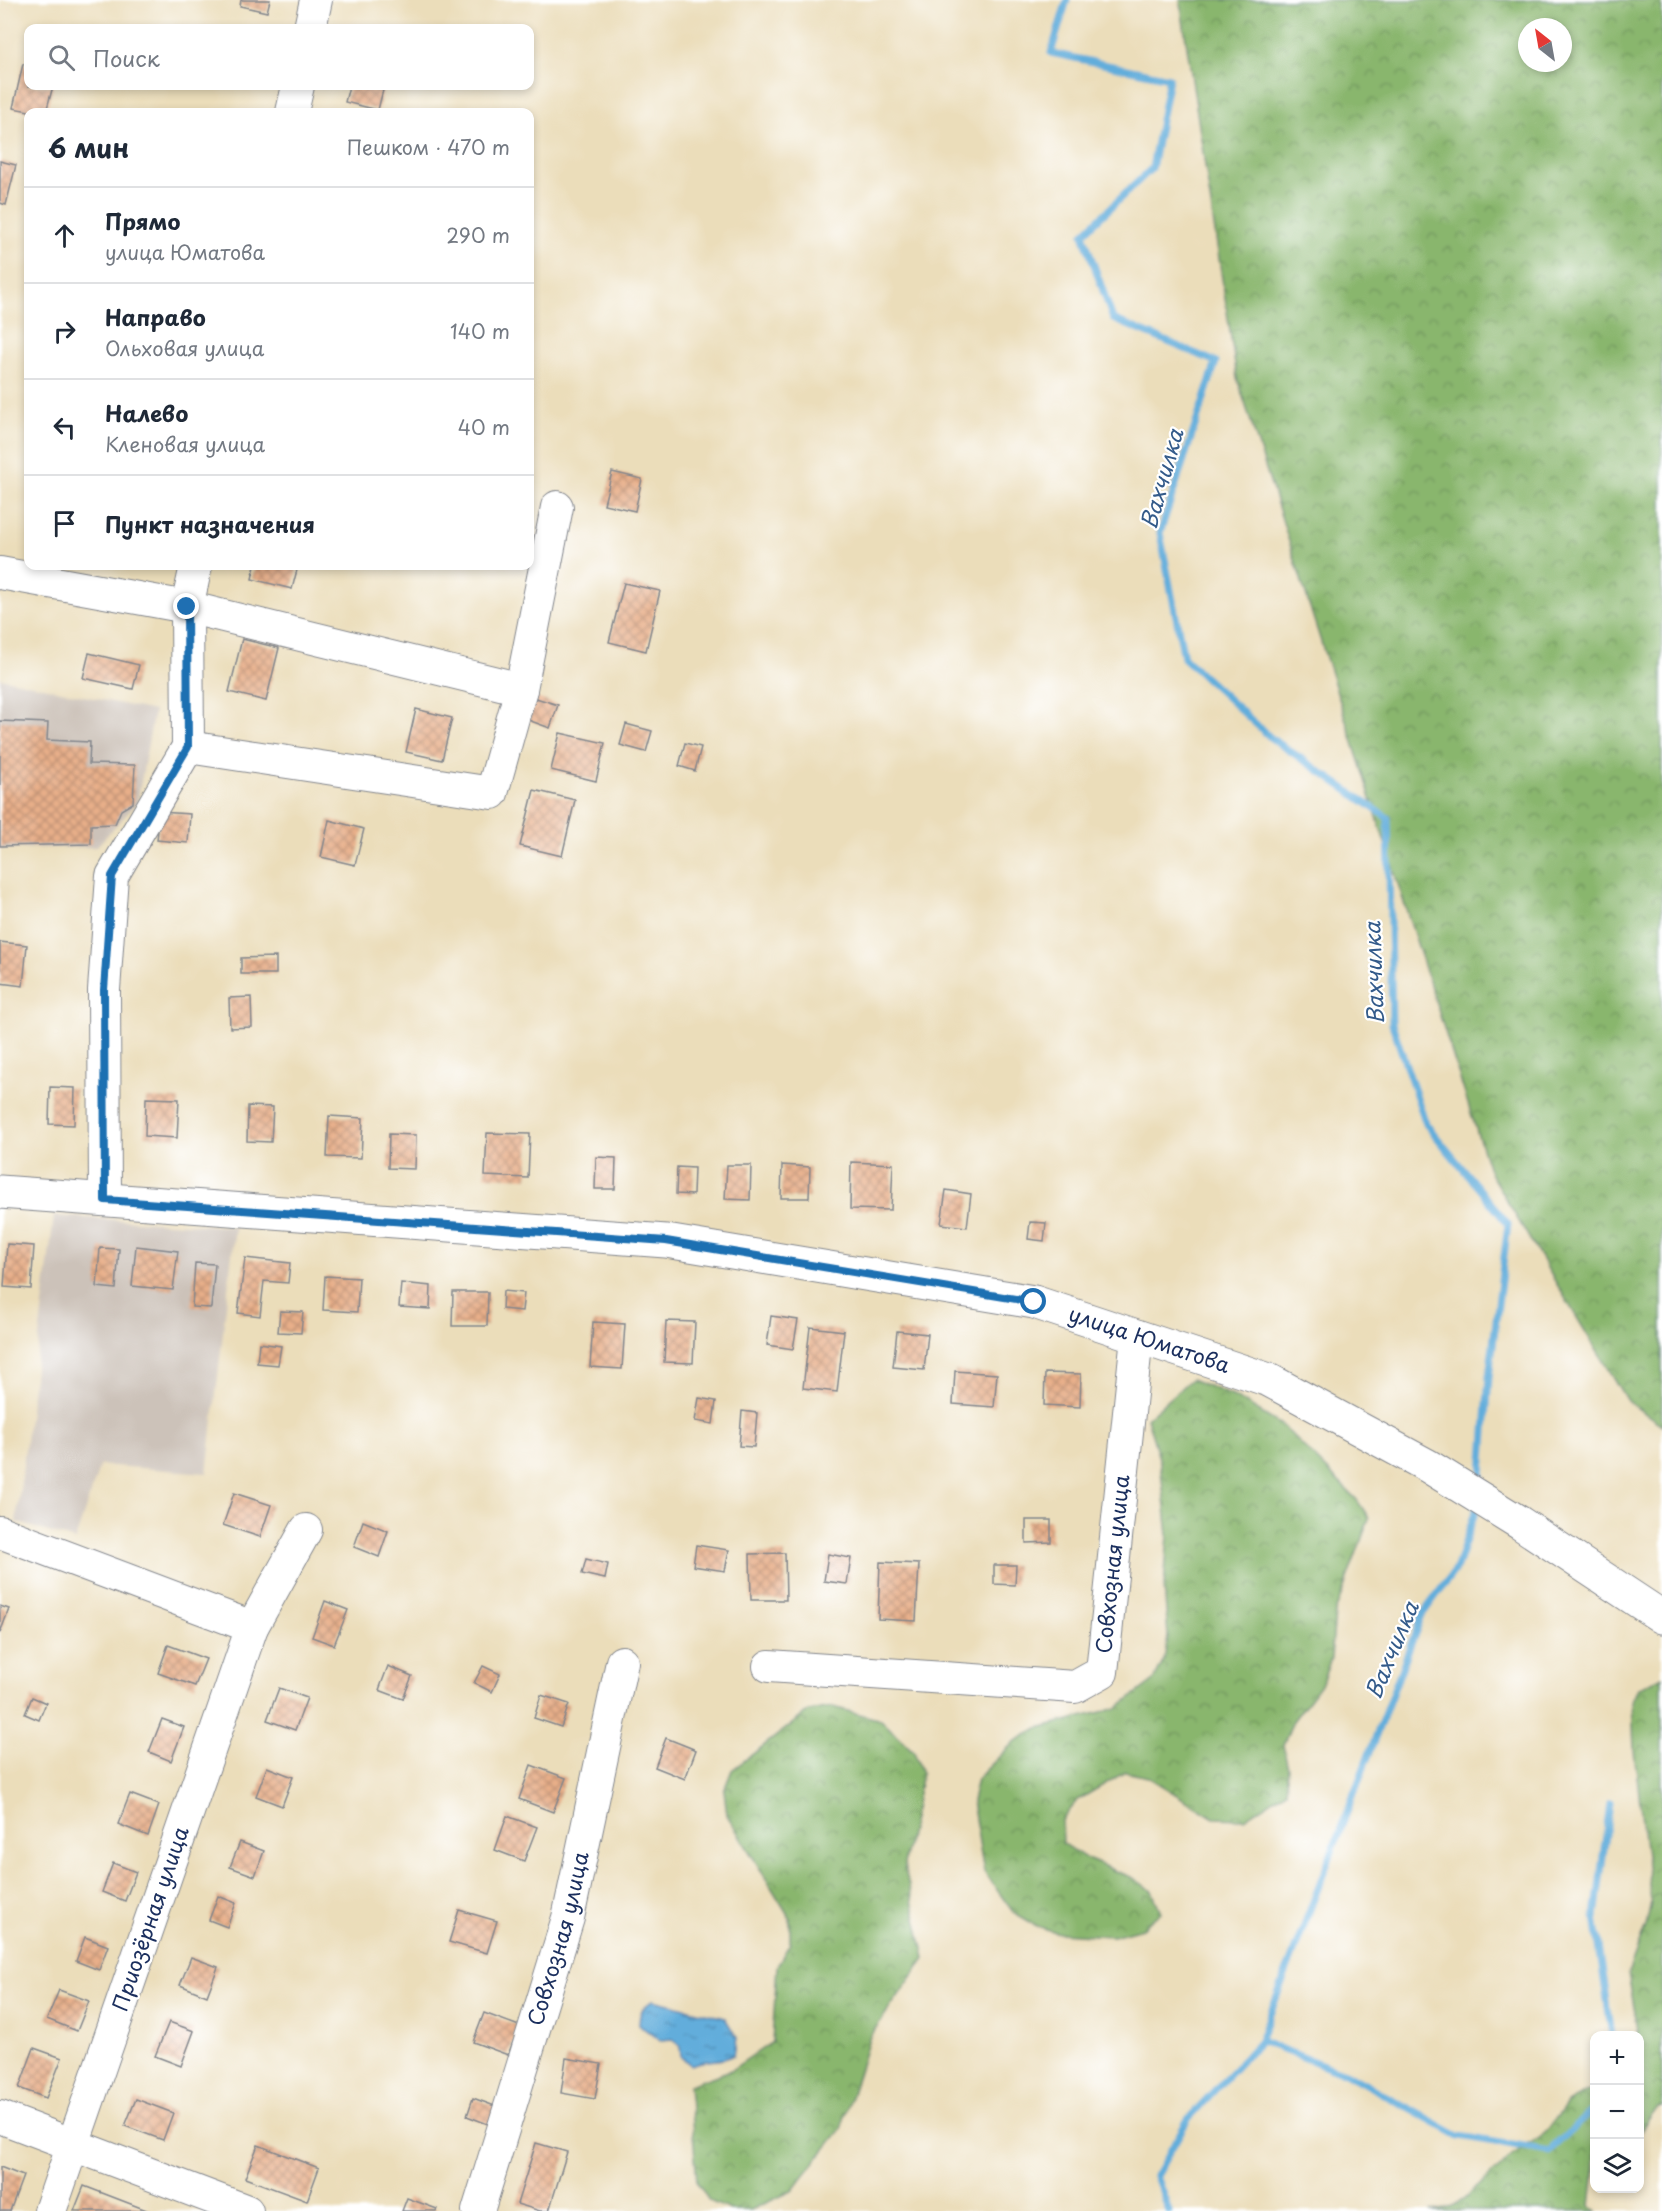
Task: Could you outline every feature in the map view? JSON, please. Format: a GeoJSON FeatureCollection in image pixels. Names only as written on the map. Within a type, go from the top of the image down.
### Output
{"type":"FeatureCollection","features":[{"type":"Feature","properties":{"kind":"main road","name":"улица Юматова"},"geometry":{"type":"LineString","coordinates":[[0,1192],[666,1241],[1034,1302],[1269,1380],[1428,1466],[1520,1523],[1662,1617]]}},
{"type":"Feature","properties":{"kind":"street"},"geometry":{"type":"LineString","coordinates":[[311,24],[316,0]]}},
{"type":"Feature","properties":{"kind":"street"},"geometry":{"type":"LineString","coordinates":[[293,108],[297,90]]}},
{"type":"Feature","properties":{"kind":"street"},"geometry":{"type":"LineString","coordinates":[[188,747],[492,793],[521,689],[557,507]]}},
{"type":"Feature","properties":{"kind":"street"},"geometry":{"type":"LineString","coordinates":[[105,1200],[104,990],[112,876],[188,747],[187,607],[195,570]]}},
{"type":"Feature","properties":{"kind":"street"},"geometry":{"type":"LineString","coordinates":[[0,573],[187,607],[521,689]]}},
{"type":"Feature","properties":{"kind":"street","name":"Совхозная улица"},"geometry":{"type":"LineString","coordinates":[[769,1665],[1075,1687],[1102,1672],[1137,1336]]}},
{"type":"Feature","properties":{"kind":"street","name":"Приозёрная улица"},"geometry":{"type":"LineString","coordinates":[[50,2211],[252,1627],[306,1530]]}},
{"type":"Feature","properties":{"kind":"street"},"geometry":{"type":"LineString","coordinates":[[0,1532],[252,1627]]}},
{"type":"Feature","properties":{"kind":"street","name":"Совхозная улица"},"geometry":{"type":"LineString","coordinates":[[478,2211],[568,1918],[622,1662]]}},
{"type":"Feature","properties":{"kind":"street"},"geometry":{"type":"LineString","coordinates":[[0,2117],[247,2211]]}},
{"type":"Feature","properties":{"kind":"shaded area"},"geometry":{"type":"Polygon","coordinates":[[[0,678],[154,711],[137,803],[96,847],[0,849],[0,678]]]}},
{"type":"Feature","properties":{"kind":"shaded area"},"geometry":{"type":"Polygon","coordinates":[[[54,1216],[235,1227],[207,1473],[100,1465],[75,1540],[16,1522],[54,1216]]]}},
{"type":"Feature","properties":{"kind":"green space"},"geometry":{"type":"Polygon","coordinates":[[[1180,0],[1662,0],[1662,1425],[1627,1401],[1490,1173],[1237,378],[1180,0]]]}},
{"type":"Feature","properties":{"kind":"green space"},"geometry":{"type":"Polygon","coordinates":[[[1191,1379],[1235,1397],[1283,1426],[1357,1500],[1369,1518],[1335,1613],[1331,1658],[1322,1683],[1293,1721],[1283,1745],[1288,1768],[1286,1791],[1244,1819],[1214,1818],[1148,1777],[1125,1772],[1078,1800],[1062,1820],[1063,1843],[1087,1859],[1133,1878],[1152,1891],[1161,1912],[1142,1928],[1113,1936],[1059,1933],[1037,1926],[1013,1912],[984,1872],[972,1801],[977,1779],[1014,1742],[1038,1728],[1117,1708],[1154,1680],[1164,1660],[1168,1636],[1164,1586],[1168,1535],[1160,1462],[1147,1418],[1191,1379]]]}},
{"type":"Feature","properties":{"kind":"green space"},"geometry":{"type":"Polygon","coordinates":[[[1662,1676],[1662,2106],[1658,2107],[1644,2126],[1644,2031],[1638,2031],[1628,1973],[1646,1926],[1651,1902],[1634,1750],[1632,1700],[1638,1689],[1662,1676]]]}},
{"type":"Feature","properties":{"kind":"green space"},"geometry":{"type":"Polygon","coordinates":[[[833,1707],[881,1720],[914,1752],[922,1773],[904,1864],[925,1958],[870,2036],[841,2129],[792,2191],[751,2210],[730,2210],[709,2201],[697,2182],[689,2085],[731,2070],[772,2042],[777,1966],[790,1943],[790,1918],[727,1815],[724,1790],[732,1770],[809,1711],[833,1707]]]}},
{"type":"Feature","properties":{"kind":"green space"},"geometry":{"type":"Polygon","coordinates":[[[1590,2090],[1590,2193],[1592,2193],[1591,2205],[1597,2211],[1430,2211],[1453,2206],[1463,2200],[1513,2155],[1545,2133],[1567,2103],[1590,2090]]]}},
{"type":"Feature","properties":{"kind":"water"},"geometry":{"type":"Polygon","coordinates":[[[653,2000],[725,2018],[737,2038],[734,2055],[691,2065],[681,2057],[680,2047],[673,2039],[660,2040],[639,2025],[642,2010],[653,2000]]]}},
{"type":"Feature","properties":{"kind":"building"},"geometry":{"type":"Polygon","coordinates":[[[241,0],[270,0],[267,12],[240,6],[241,0]]]}},
{"type":"Feature","properties":{"kind":"building"},"geometry":{"type":"Polygon","coordinates":[[[24,64],[24,90],[52,90],[47,108],[24,108],[24,110],[13,108],[24,64]]]}},
{"type":"Feature","properties":{"kind":"building"},"geometry":{"type":"Polygon","coordinates":[[[348,90],[383,90],[378,108],[345,102],[348,90]]]}},
{"type":"Feature","properties":{"kind":"building"},"geometry":{"type":"Polygon","coordinates":[[[0,161],[16,165],[6,205],[0,203],[0,161]]]}},
{"type":"Feature","properties":{"kind":"building"},"geometry":{"type":"Polygon","coordinates":[[[612,472],[642,479],[635,511],[604,504],[612,472]]]}},
{"type":"Feature","properties":{"kind":"building"},"geometry":{"type":"Polygon","coordinates":[[[254,570],[297,570],[292,589],[252,579],[254,570]]]}},
{"type":"Feature","properties":{"kind":"building"},"geometry":{"type":"Polygon","coordinates":[[[624,583],[660,591],[646,651],[609,642],[624,583]]]}},
{"type":"Feature","properties":{"kind":"building"},"geometry":{"type":"Polygon","coordinates":[[[242,639],[279,648],[266,701],[229,692],[242,639]]]}},
{"type":"Feature","properties":{"kind":"building"},"geometry":{"type":"Polygon","coordinates":[[[89,653],[139,665],[133,689],[83,678],[89,653]]]}},
{"type":"Feature","properties":{"kind":"building"},"geometry":{"type":"Polygon","coordinates":[[[536,698],[558,705],[550,728],[528,720],[536,698]]]}},
{"type":"Feature","properties":{"kind":"building"},"geometry":{"type":"Polygon","coordinates":[[[416,709],[452,718],[442,760],[406,752],[416,709]]]}},
{"type":"Feature","properties":{"kind":"building"},"geometry":{"type":"Polygon","coordinates":[[[0,721],[48,723],[47,740],[90,742],[89,764],[135,765],[133,803],[121,810],[115,824],[91,825],[91,844],[0,846],[0,721]]]}},
{"type":"Feature","properties":{"kind":"building"},"geometry":{"type":"Polygon","coordinates":[[[626,724],[652,731],[646,752],[620,745],[626,724]]]}},
{"type":"Feature","properties":{"kind":"building"},"geometry":{"type":"Polygon","coordinates":[[[560,733],[605,743],[596,781],[551,770],[560,733]]]}},
{"type":"Feature","properties":{"kind":"building"},"geometry":{"type":"Polygon","coordinates":[[[685,743],[701,747],[695,771],[679,766],[685,743]]]}},
{"type":"Feature","properties":{"kind":"building"},"geometry":{"type":"Polygon","coordinates":[[[534,790],[575,800],[562,856],[520,846],[534,790]]]}},
{"type":"Feature","properties":{"kind":"building"},"geometry":{"type":"Polygon","coordinates":[[[160,812],[190,814],[188,843],[157,840],[160,812]]]}},
{"type":"Feature","properties":{"kind":"building"},"geometry":{"type":"Polygon","coordinates":[[[329,820],[364,829],[355,865],[321,857],[329,820]]]}},
{"type":"Feature","properties":{"kind":"building"},"geometry":{"type":"Polygon","coordinates":[[[0,942],[27,945],[23,986],[0,983],[0,942]]]}},
{"type":"Feature","properties":{"kind":"building"},"geometry":{"type":"Polygon","coordinates":[[[276,957],[276,974],[241,974],[241,958],[276,957]]]}},
{"type":"Feature","properties":{"kind":"building"},"geometry":{"type":"Polygon","coordinates":[[[251,997],[252,1027],[230,1028],[229,998],[251,997]]]}},
{"type":"Feature","properties":{"kind":"building"},"geometry":{"type":"Polygon","coordinates":[[[50,1087],[75,1088],[74,1125],[49,1124],[50,1087]]]}},
{"type":"Feature","properties":{"kind":"building"},"geometry":{"type":"Polygon","coordinates":[[[146,1098],[179,1099],[177,1138],[145,1136],[146,1098]]]}},
{"type":"Feature","properties":{"kind":"building"},"geometry":{"type":"Polygon","coordinates":[[[248,1106],[273,1107],[271,1142],[247,1141],[248,1106]]]}},
{"type":"Feature","properties":{"kind":"building"},"geometry":{"type":"Polygon","coordinates":[[[329,1116],[363,1118],[361,1158],[327,1157],[329,1116]]]}},
{"type":"Feature","properties":{"kind":"building"},"geometry":{"type":"Polygon","coordinates":[[[487,1133],[530,1134],[528,1178],[485,1176],[487,1133]]]}},
{"type":"Feature","properties":{"kind":"building"},"geometry":{"type":"Polygon","coordinates":[[[389,1134],[416,1135],[415,1169],[388,1168],[389,1134]]]}},
{"type":"Feature","properties":{"kind":"building"},"geometry":{"type":"Polygon","coordinates":[[[596,1157],[616,1158],[615,1189],[595,1189],[596,1157]]]}},
{"type":"Feature","properties":{"kind":"building"},"geometry":{"type":"Polygon","coordinates":[[[851,1162],[893,1164],[891,1210],[850,1209],[851,1162]]]}},
{"type":"Feature","properties":{"kind":"building"},"geometry":{"type":"Polygon","coordinates":[[[727,1165],[751,1165],[750,1200],[725,1199],[727,1165]]]}},
{"type":"Feature","properties":{"kind":"building"},"geometry":{"type":"Polygon","coordinates":[[[782,1165],[810,1167],[809,1198],[781,1198],[782,1165]]]}},
{"type":"Feature","properties":{"kind":"building"},"geometry":{"type":"Polygon","coordinates":[[[677,1167],[694,1168],[693,1195],[676,1194],[677,1167]]]}},
{"type":"Feature","properties":{"kind":"building"},"geometry":{"type":"Polygon","coordinates":[[[946,1190],[971,1194],[967,1227],[941,1224],[946,1190]]]}},
{"type":"Feature","properties":{"kind":"building"},"geometry":{"type":"Polygon","coordinates":[[[1030,1222],[1046,1223],[1044,1241],[1028,1239],[1030,1222]]]}},
{"type":"Feature","properties":{"kind":"building"},"geometry":{"type":"Polygon","coordinates":[[[7,1244],[34,1246],[31,1289],[4,1287],[7,1244]]]}},
{"type":"Feature","properties":{"kind":"building"},"geometry":{"type":"Polygon","coordinates":[[[136,1246],[178,1251],[173,1290],[132,1286],[136,1246]]]}},
{"type":"Feature","properties":{"kind":"building"},"geometry":{"type":"Polygon","coordinates":[[[100,1248],[119,1249],[116,1289],[97,1287],[100,1248]]]}},
{"type":"Feature","properties":{"kind":"building"},"geometry":{"type":"Polygon","coordinates":[[[245,1258],[290,1263],[288,1283],[264,1281],[260,1316],[238,1313],[245,1258]]]}},
{"type":"Feature","properties":{"kind":"building"},"geometry":{"type":"Polygon","coordinates":[[[195,1263],[215,1264],[211,1308],[192,1307],[195,1263]]]}},
{"type":"Feature","properties":{"kind":"building"},"geometry":{"type":"Polygon","coordinates":[[[325,1276],[359,1278],[357,1312],[323,1310],[325,1276]]]}},
{"type":"Feature","properties":{"kind":"building"},"geometry":{"type":"Polygon","coordinates":[[[401,1283],[431,1286],[430,1309],[399,1307],[401,1283]]]}},
{"type":"Feature","properties":{"kind":"building"},"geometry":{"type":"Polygon","coordinates":[[[503,1291],[524,1293],[522,1311],[502,1309],[503,1291]]]}},
{"type":"Feature","properties":{"kind":"building"},"geometry":{"type":"Polygon","coordinates":[[[453,1292],[488,1292],[487,1326],[452,1326],[453,1292]]]}},
{"type":"Feature","properties":{"kind":"building"},"geometry":{"type":"Polygon","coordinates":[[[280,1311],[303,1312],[301,1333],[278,1332],[280,1311]]]}},
{"type":"Feature","properties":{"kind":"building"},"geometry":{"type":"Polygon","coordinates":[[[771,1316],[798,1320],[793,1349],[767,1345],[771,1316]]]}},
{"type":"Feature","properties":{"kind":"building"},"geometry":{"type":"Polygon","coordinates":[[[666,1321],[695,1322],[693,1363],[664,1362],[666,1321]]]}},
{"type":"Feature","properties":{"kind":"building"},"geometry":{"type":"Polygon","coordinates":[[[593,1322],[625,1324],[622,1369],[590,1367],[593,1322]]]}},
{"type":"Feature","properties":{"kind":"building"},"geometry":{"type":"Polygon","coordinates":[[[810,1327],[844,1331],[837,1392],[803,1388],[810,1327]]]}},
{"type":"Feature","properties":{"kind":"building"},"geometry":{"type":"Polygon","coordinates":[[[897,1331],[928,1334],[924,1370],[893,1367],[897,1331]]]}},
{"type":"Feature","properties":{"kind":"building"},"geometry":{"type":"Polygon","coordinates":[[[259,1343],[281,1346],[278,1365],[257,1363],[259,1343]]]}},
{"type":"Feature","properties":{"kind":"building"},"geometry":{"type":"Polygon","coordinates":[[[955,1371],[997,1374],[994,1407],[953,1404],[955,1371]]]}},
{"type":"Feature","properties":{"kind":"building"},"geometry":{"type":"Polygon","coordinates":[[[1045,1373],[1081,1374],[1080,1407],[1044,1405],[1045,1373]]]}},
{"type":"Feature","properties":{"kind":"building"},"geometry":{"type":"Polygon","coordinates":[[[699,1398],[716,1401],[713,1424],[695,1421],[699,1398]]]}},
{"type":"Feature","properties":{"kind":"building"},"geometry":{"type":"Polygon","coordinates":[[[742,1411],[757,1413],[754,1447],[739,1446],[742,1411]]]}},
{"type":"Feature","properties":{"kind":"building"},"geometry":{"type":"Polygon","coordinates":[[[234,1493],[271,1505],[260,1537],[223,1525],[234,1493]]]}},
{"type":"Feature","properties":{"kind":"building"},"geometry":{"type":"Polygon","coordinates":[[[1026,1520],[1051,1520],[1051,1542],[1026,1543],[1026,1520]]]}},
{"type":"Feature","properties":{"kind":"building"},"geometry":{"type":"Polygon","coordinates":[[[363,1521],[388,1531],[379,1557],[354,1547],[363,1521]]]}},
{"type":"Feature","properties":{"kind":"building"},"geometry":{"type":"Polygon","coordinates":[[[696,1545],[729,1550],[725,1571],[693,1566],[696,1545]]]}},
{"type":"Feature","properties":{"kind":"building"},"geometry":{"type":"Polygon","coordinates":[[[785,1553],[786,1600],[751,1600],[750,1554],[785,1553]]]}},
{"type":"Feature","properties":{"kind":"building"},"geometry":{"type":"Polygon","coordinates":[[[828,1554],[851,1558],[847,1584],[824,1581],[828,1554]]]}},
{"type":"Feature","properties":{"kind":"building"},"geometry":{"type":"Polygon","coordinates":[[[586,1559],[608,1564],[605,1579],[582,1574],[586,1559]]]}},
{"type":"Feature","properties":{"kind":"building"},"geometry":{"type":"Polygon","coordinates":[[[880,1562],[919,1564],[916,1621],[878,1619],[880,1562]]]}},
{"type":"Feature","properties":{"kind":"building"},"geometry":{"type":"Polygon","coordinates":[[[994,1565],[1016,1565],[1015,1585],[994,1584],[994,1565]]]}},
{"type":"Feature","properties":{"kind":"building"},"geometry":{"type":"Polygon","coordinates":[[[325,1601],[348,1610],[334,1645],[312,1637],[325,1601]]]}},
{"type":"Feature","properties":{"kind":"building"},"geometry":{"type":"Polygon","coordinates":[[[0,1606],[9,1609],[0,1633],[0,1606]]]}},
{"type":"Feature","properties":{"kind":"building"},"geometry":{"type":"Polygon","coordinates":[[[168,1645],[206,1659],[195,1686],[158,1673],[168,1645]]]}},
{"type":"Feature","properties":{"kind":"building"},"geometry":{"type":"Polygon","coordinates":[[[388,1666],[412,1676],[403,1699],[379,1690],[388,1666]]]}},
{"type":"Feature","properties":{"kind":"building"},"geometry":{"type":"Polygon","coordinates":[[[483,1666],[500,1674],[492,1692],[474,1683],[483,1666]]]}},
{"type":"Feature","properties":{"kind":"building"},"geometry":{"type":"Polygon","coordinates":[[[279,1688],[307,1698],[295,1730],[267,1720],[279,1688]]]}},
{"type":"Feature","properties":{"kind":"building"},"geometry":{"type":"Polygon","coordinates":[[[541,1695],[569,1704],[561,1727],[534,1718],[541,1695]]]}},
{"type":"Feature","properties":{"kind":"building"},"geometry":{"type":"Polygon","coordinates":[[[32,1697],[46,1703],[39,1720],[25,1714],[32,1697]]]}},
{"type":"Feature","properties":{"kind":"building"},"geometry":{"type":"Polygon","coordinates":[[[162,1719],[184,1727],[171,1761],[149,1752],[162,1719]]]}},
{"type":"Feature","properties":{"kind":"building"},"geometry":{"type":"Polygon","coordinates":[[[666,1738],[696,1750],[685,1779],[655,1767],[666,1738]]]}},
{"type":"Feature","properties":{"kind":"building"},"geometry":{"type":"Polygon","coordinates":[[[531,1765],[566,1778],[553,1812],[519,1799],[531,1765]]]}},
{"type":"Feature","properties":{"kind":"building"},"geometry":{"type":"Polygon","coordinates":[[[267,1767],[293,1777],[282,1806],[256,1796],[267,1767]]]}},
{"type":"Feature","properties":{"kind":"building"},"geometry":{"type":"Polygon","coordinates":[[[130,1794],[159,1805],[148,1836],[118,1824],[130,1794]]]}},
{"type":"Feature","properties":{"kind":"building"},"geometry":{"type":"Polygon","coordinates":[[[507,1816],[537,1827],[524,1861],[495,1850],[507,1816]]]}},
{"type":"Feature","properties":{"kind":"building"},"geometry":{"type":"Polygon","coordinates":[[[240,1842],[264,1851],[255,1876],[230,1867],[240,1842]]]}},
{"type":"Feature","properties":{"kind":"building"},"geometry":{"type":"Polygon","coordinates":[[[113,1863],[136,1872],[125,1901],[102,1892],[113,1863]]]}},
{"type":"Feature","properties":{"kind":"building"},"geometry":{"type":"Polygon","coordinates":[[[218,1896],[236,1903],[227,1927],[209,1920],[218,1896]]]}},
{"type":"Feature","properties":{"kind":"building"},"geometry":{"type":"Polygon","coordinates":[[[459,1910],[497,1921],[487,1953],[449,1942],[459,1910]]]}},
{"type":"Feature","properties":{"kind":"building"},"geometry":{"type":"Polygon","coordinates":[[[85,1937],[108,1946],[99,1970],[76,1961],[85,1937]]]}},
{"type":"Feature","properties":{"kind":"building"},"geometry":{"type":"Polygon","coordinates":[[[191,1957],[218,1967],[207,1996],[180,1985],[191,1957]]]}},
{"type":"Feature","properties":{"kind":"building"},"geometry":{"type":"Polygon","coordinates":[[[59,1990],[89,2001],[77,2031],[47,2019],[59,1990]]]}},
{"type":"Feature","properties":{"kind":"building"},"geometry":{"type":"Polygon","coordinates":[[[484,2013],[519,2026],[508,2055],[473,2042],[484,2013]]]}},
{"type":"Feature","properties":{"kind":"building"},"geometry":{"type":"Polygon","coordinates":[[[169,2022],[194,2031],[181,2066],[155,2056],[169,2022]]]}},
{"type":"Feature","properties":{"kind":"building"},"geometry":{"type":"Polygon","coordinates":[[[34,2048],[62,2058],[46,2098],[19,2088],[34,2048]]]}},
{"type":"Feature","properties":{"kind":"building"},"geometry":{"type":"Polygon","coordinates":[[[566,2058],[601,2064],[595,2099],[561,2093],[566,2058]]]}},
{"type":"Feature","properties":{"kind":"building"},"geometry":{"type":"Polygon","coordinates":[[[473,2098],[500,2108],[493,2126],[467,2116],[473,2098]]]}},
{"type":"Feature","properties":{"kind":"building"},"geometry":{"type":"Polygon","coordinates":[[[136,2099],[173,2113],[163,2140],[125,2126],[136,2099]]]}},
{"type":"Feature","properties":{"kind":"building"},"geometry":{"type":"Polygon","coordinates":[[[536,2143],[567,2152],[549,2211],[540,2211],[517,2204],[536,2143]]]}},
{"type":"Feature","properties":{"kind":"building"},"geometry":{"type":"Polygon","coordinates":[[[258,2145],[319,2168],[307,2201],[245,2178],[258,2145]]]}},
{"type":"Feature","properties":{"kind":"building"},"geometry":{"type":"Polygon","coordinates":[[[0,2167],[23,2176],[10,2211],[0,2211],[0,2167]]]}},
{"type":"Feature","properties":{"kind":"building"},"geometry":{"type":"Polygon","coordinates":[[[84,2186],[149,2211],[74,2211],[84,2186]]]}},
{"type":"Feature","properties":{"kind":"building"},"geometry":{"type":"Polygon","coordinates":[[[407,2198],[437,2209],[436,2211],[402,2211],[407,2198]]]}},
{"type":"Feature","properties":{"kind":"waterway","name":"Вахчилка"},"geometry":{"type":"LineString","coordinates":[[1067,0],[1051,53],[1169,78],[1152,168],[1083,234],[1113,319],[1216,362],[1160,533],[1184,658],[1271,738],[1388,818],[1392,1024],[1426,1124],[1508,1224],[1489,1377],[1481,1487]]}},
{"type":"Feature","properties":{"kind":"waterway","name":"Вахчилка"},"geometry":{"type":"LineString","coordinates":[[1169,2211],[1156,2176],[1188,2119],[1260,2041],[1422,1615],[1457,1567],[1477,1506]]}},
{"type":"Feature","properties":{"kind":"waterway"},"geometry":{"type":"LineString","coordinates":[[1610,1803],[1595,1917],[1611,2031]]}},
{"type":"Feature","properties":{"kind":"waterway"},"geometry":{"type":"LineString","coordinates":[[1260,2041],[1345,2073],[1459,2136],[1549,2151],[1590,2113]]}},
{"type":"Feature","properties":{"kind":"route"},"geometry":{"type":"LineString","coordinates":[[187,607],[188,747],[112,876],[104,990],[105,1200],[666,1241],[1034,1302]]}}]}
